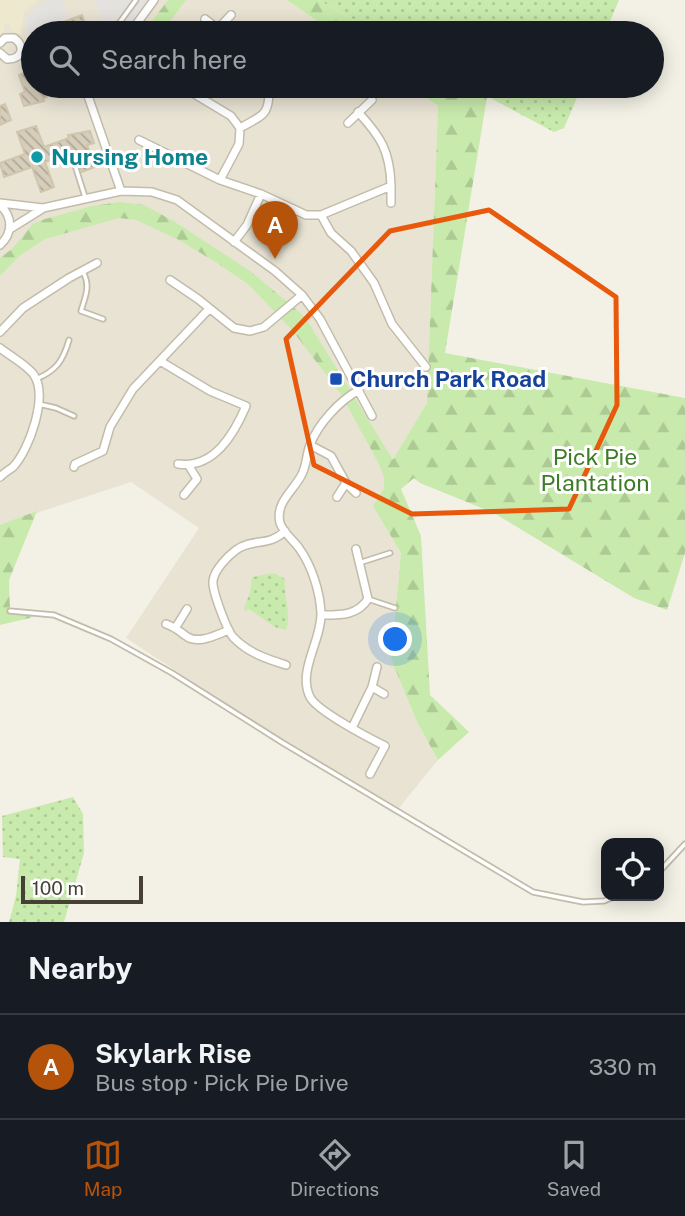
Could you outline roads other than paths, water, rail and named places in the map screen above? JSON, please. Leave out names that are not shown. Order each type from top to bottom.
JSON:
[{"type":"street","points":[[139,21],[154,0]]},
{"type":"street","points":[[225,21],[231,15]]},
{"type":"street","points":[[0,43],[5,38],[14,38],[21,46]]},
{"type":"street","points":[[0,53],[7,59],[14,59],[21,51]]},
{"type":"street","points":[[89,98],[121,191]]},
{"type":"street","points":[[200,98],[231,117],[240,128],[239,144],[220,180]]},
{"type":"street","points":[[240,128],[256,122],[266,110],[268,98]]},
{"type":"street","points":[[348,123],[372,100]]},
{"type":"street","points":[[358,112],[379,135],[387,152],[391,203]]},
{"type":"street","points":[[139,140],[220,180],[261,194],[306,215],[321,215],[391,186]]},
{"type":"street","points":[[0,204],[43,208],[121,191],[152,192],[177,200],[275,271],[302,295],[320,319],[372,416]]},
{"type":"street","points":[[234,242],[247,225],[261,194]]},
{"type":"street","points":[[0,204],[8,214],[10,229],[0,245]]},
{"type":"street","points":[[10,229],[43,208]]},
{"type":"street","points":[[321,215],[331,233],[351,251],[374,283],[392,324],[426,367]]},
{"type":"street","points":[[0,332],[23,308],[97,263]]},
{"type":"street","points":[[170,280],[234,328],[250,331],[264,327],[302,295]]},
{"type":"street","points":[[74,467],[75,464],[103,451],[110,427],[133,389],[209,309]]},
{"type":"street","points":[[0,348],[33,373],[40,388],[39,404],[26,444],[14,466],[0,477]]},
{"type":"street","points":[[160,361],[211,391],[246,406],[225,445],[211,456],[189,466],[178,464]]},
{"type":"street","points":[[359,390],[339,405],[321,426],[310,445],[301,477],[285,491],[279,510],[281,525],[305,557],[318,590],[321,615],[306,680],[308,693],[311,701],[352,729],[385,746],[370,774]]},
{"type":"street","points":[[310,445],[331,456],[346,483],[356,493]]},
{"type":"street","points":[[184,495],[197,479],[189,466]]},
{"type":"street","points":[[337,496],[346,483]]},
{"type":"street","points":[[285,531],[269,542],[243,545],[234,551],[218,569],[213,580],[216,597],[233,637],[259,656],[286,665]]},
{"type":"street","points":[[321,615],[345,615],[362,608],[368,598],[356,549]]},
{"type":"street","points":[[176,627],[187,609]]},
{"type":"street","points":[[166,624],[176,627],[188,638],[198,640],[229,630]]},
{"type":"street","points":[[352,729],[372,687],[377,667]]},
{"type":"street","points":[[372,687],[384,694]]},
{"type":"lane","points":[[121,21],[136,0]]},
{"type":"lane","points":[[73,159],[86,200]]},
{"type":"lane","points":[[83,271],[88,289],[81,311],[103,318]]},
{"type":"lane","points":[[36,379],[54,370],[62,362],[69,340]]},
{"type":"lane","points":[[39,404],[74,416]]},
{"type":"lane","points":[[359,563],[390,553]]},
{"type":"lane","points":[[368,598],[396,607]]},
{"type":"lane","points":[[10,611],[54,615],[111,639],[172,673],[283,743],[533,892],[583,901],[601,901]]},
{"type":"lane","points":[[664,867],[685,844]]},
{"type":"place","name":"Nursing Home","points":[[37,157]]},
{"type":"place","name":"Skylark Rise","points":[[275,259]]},
{"type":"place","name":"Church Park Road","points":[[336,379]]},
{"type":"park label","name":"Pick Pie Plantation","points":[[595,470]]}]
